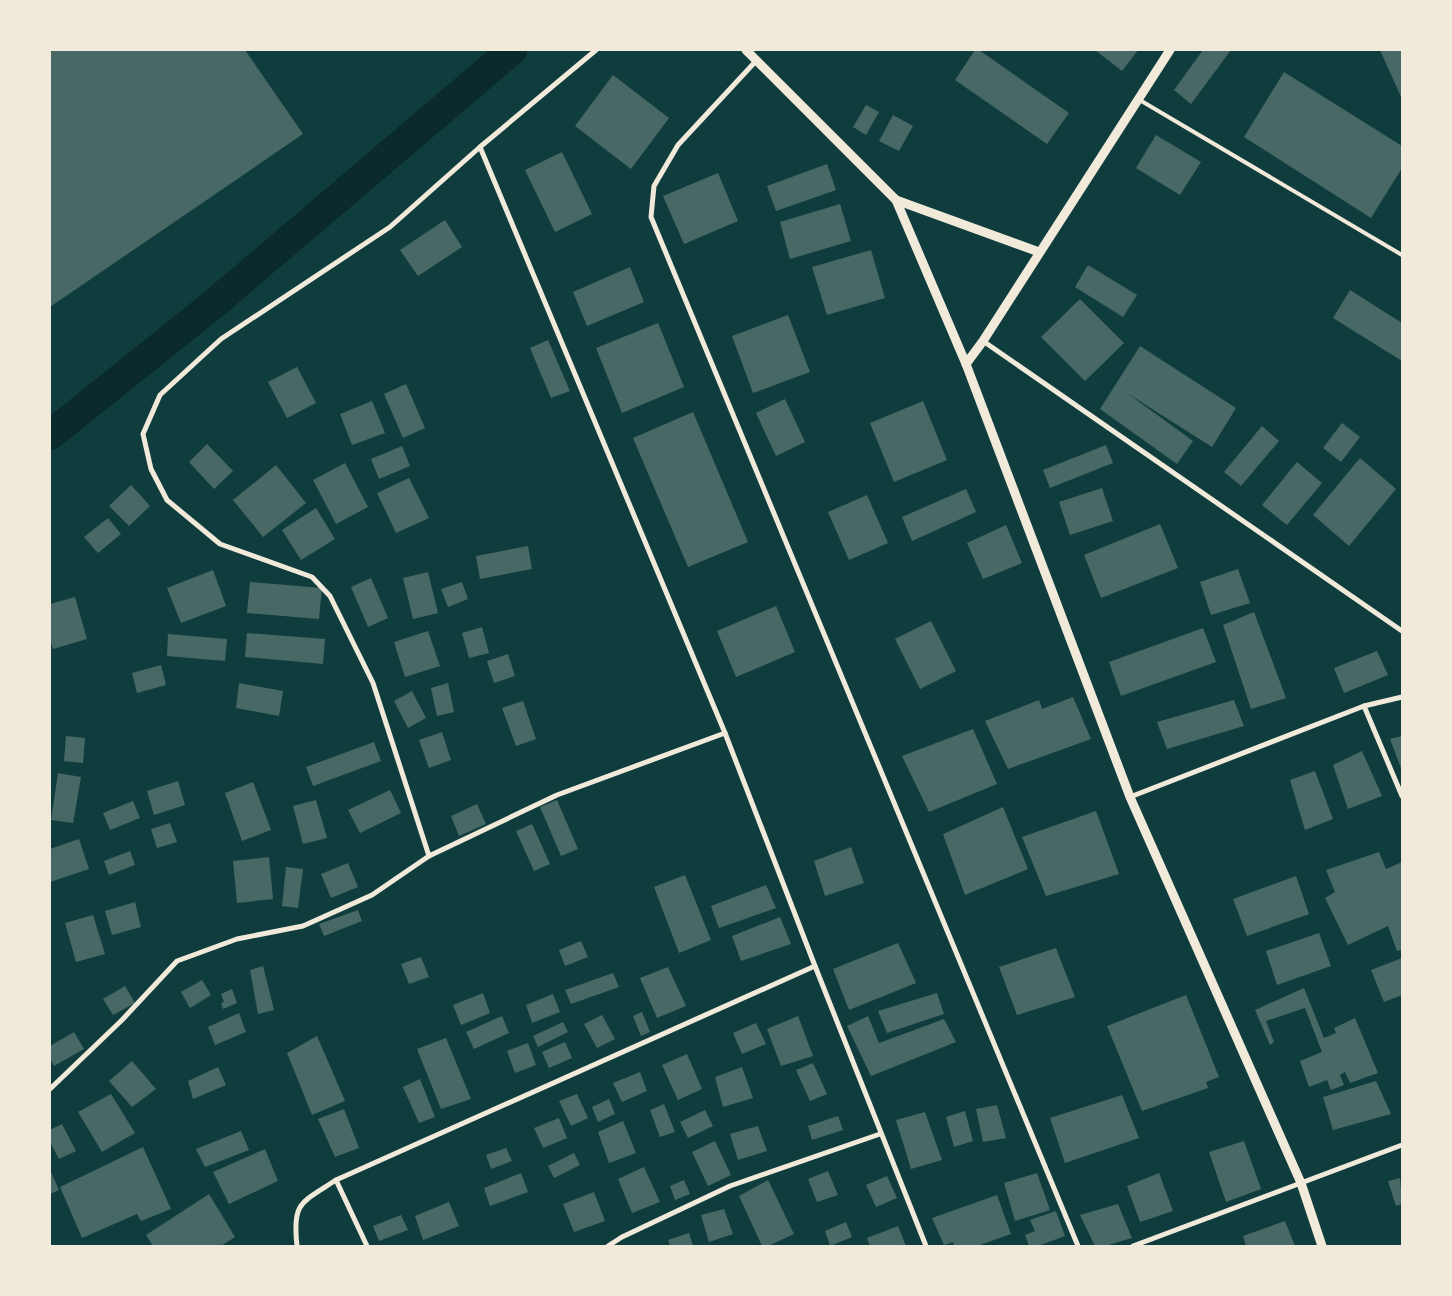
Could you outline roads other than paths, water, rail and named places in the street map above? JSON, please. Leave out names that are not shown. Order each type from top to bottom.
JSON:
[{"type":"street","points":[[429,856],[373,682],[330,596],[312,577],[220,544],[167,500],[151,469],[143,434],[160,395],[221,339],[390,227],[480,147],[596,50]]},
{"type":"street","points":[[746,50],[755,62],[896,200],[966,364],[1130,797],[1301,1183],[1322,1246]]},
{"type":"street","points":[[966,364],[983,341],[1170,50]]},
{"type":"street","points":[[755,62],[678,145],[654,186],[651,217],[1078,1246]]},
{"type":"street","points":[[480,147],[726,733],[814,966],[926,1246]]},
{"type":"street","points":[[896,200],[1039,252]]},
{"type":"street","points":[[983,341],[1402,631]]},
{"type":"street","points":[[1130,797],[1364,706],[1402,697]]},
{"type":"street","points":[[1364,706],[1402,796]]},
{"type":"street","points":[[50,1089],[122,1020],[177,961],[237,939],[303,926],[372,895],[429,856],[557,795],[726,733]]},
{"type":"street","points":[[297,1246],[295,1220],[301,1203],[336,1180],[814,966]]},
{"type":"street","points":[[608,1246],[622,1237],[730,1186],[880,1134]]},
{"type":"street","points":[[1133,1246],[1402,1145]]},
{"type":"street","points":[[336,1180],[367,1246]]},
{"type":"lane","points":[[1138,99],[1402,255]]},
{"type":"waterway","points":[[50,435],[216,302],[512,50]]}]
